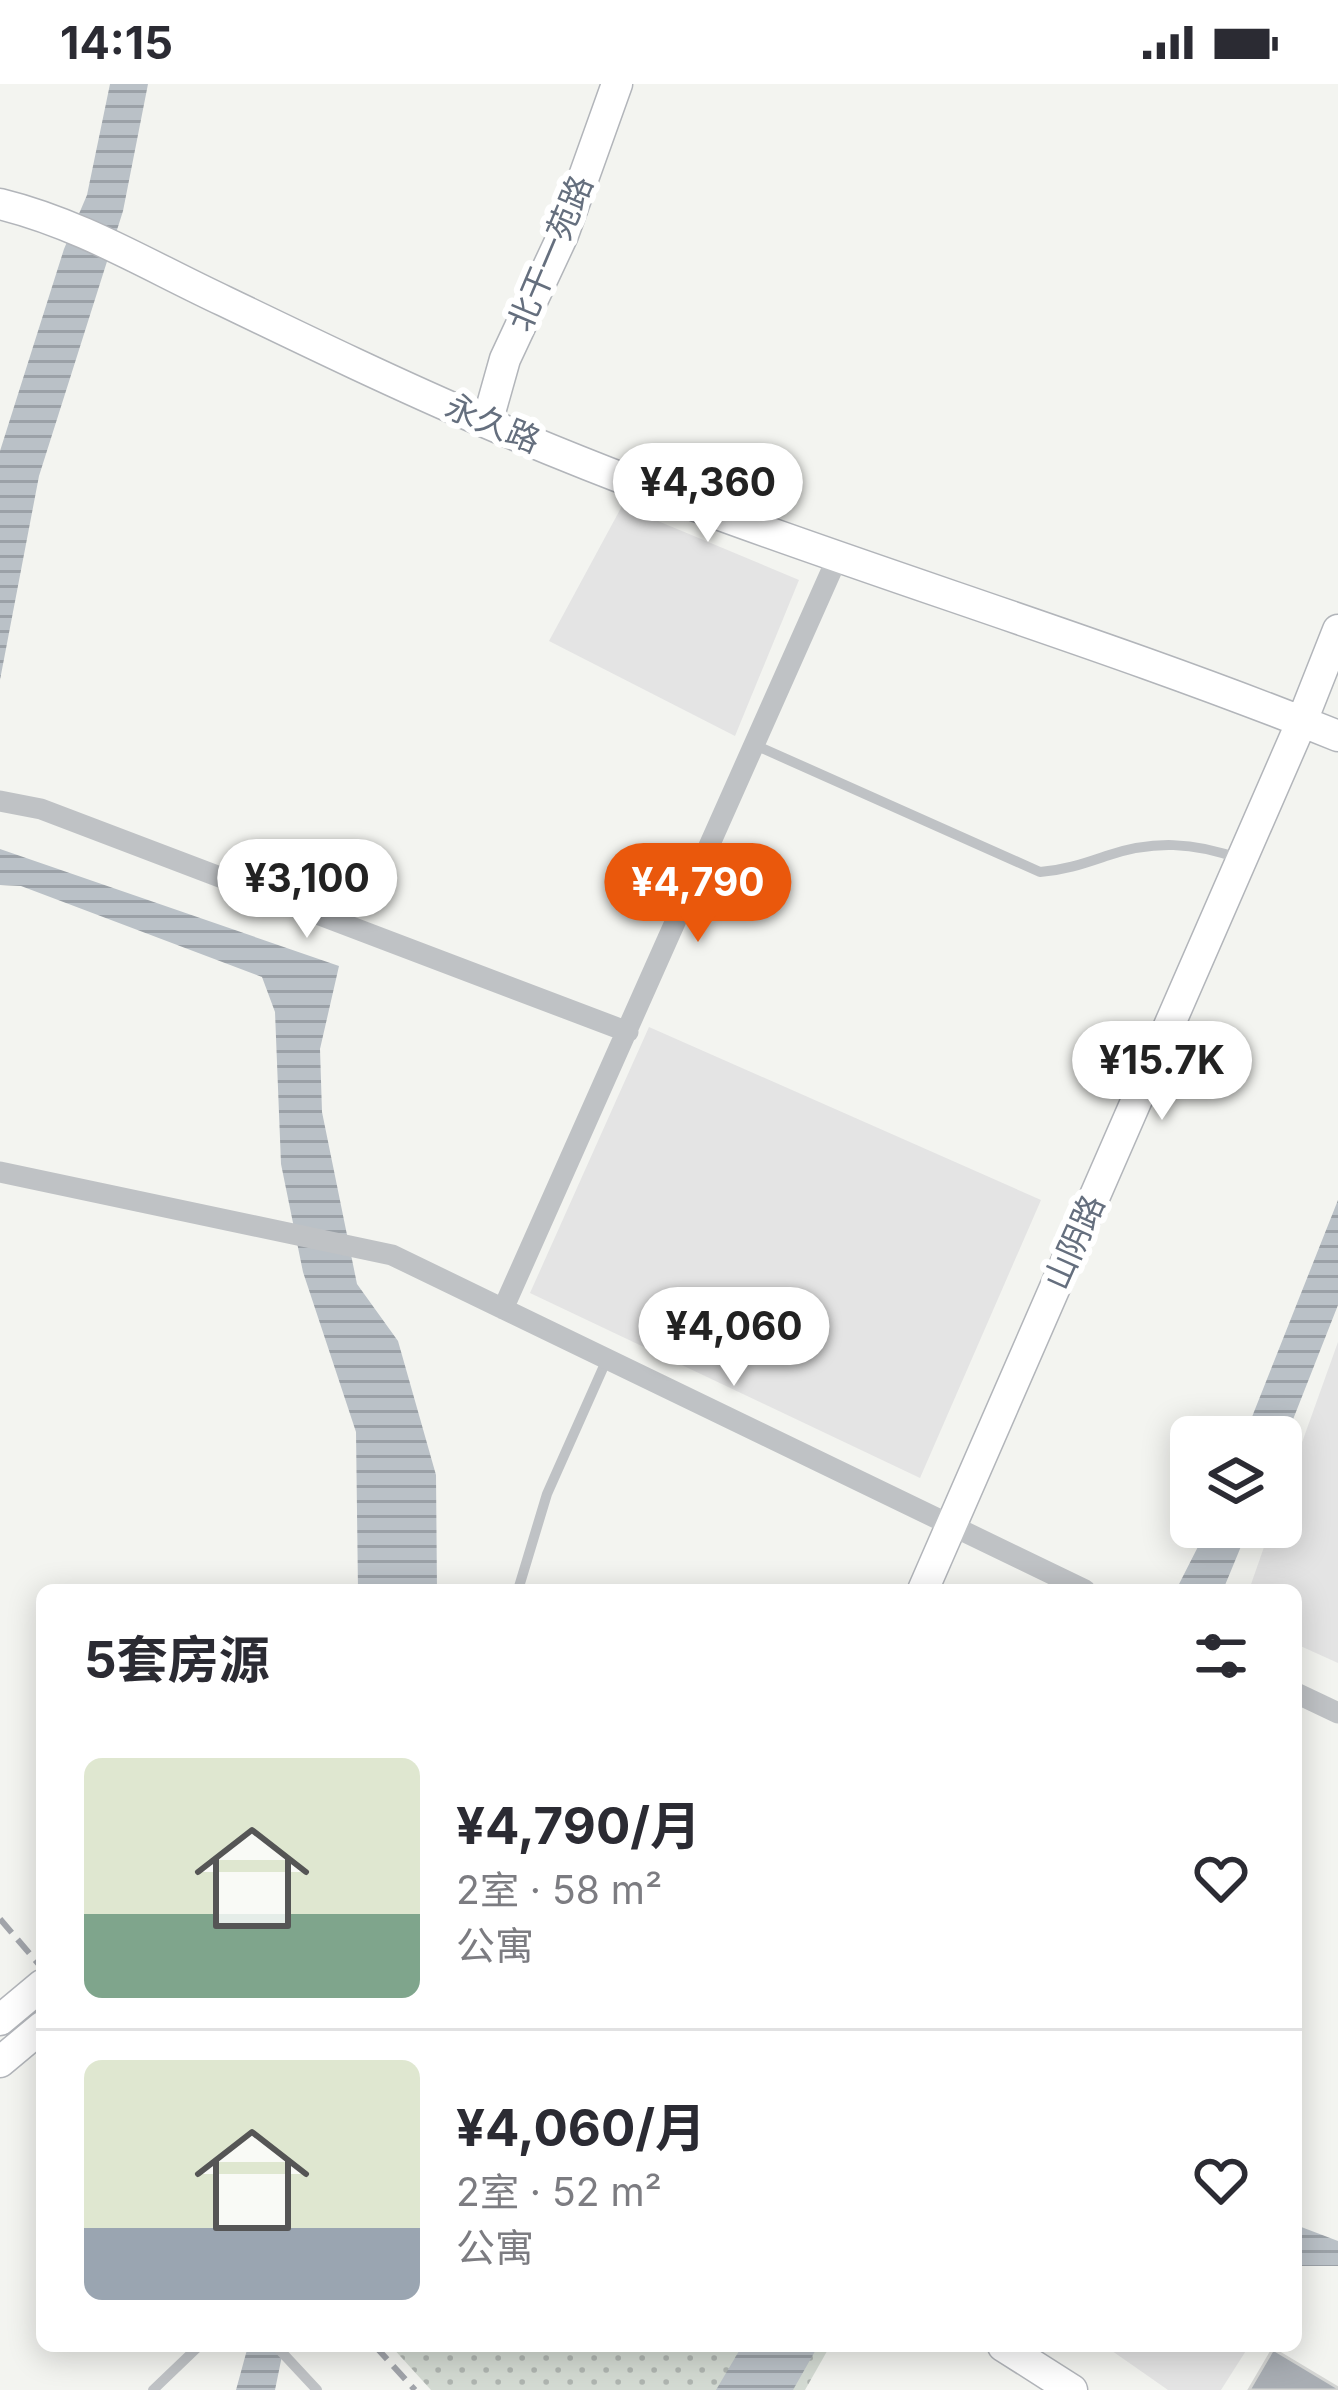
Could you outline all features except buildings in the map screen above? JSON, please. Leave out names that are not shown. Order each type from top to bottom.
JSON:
[{"type":"street","name":"北干一苑路","points":[[488,423],[505,359],[563,235],[617,84]]},
{"type":"street","name":"永久路","points":[[0,204],[36,212],[125,249],[220,299],[488,423],[838,556],[1338,736]]},
{"type":"street","points":[[503,1309],[838,556]]},
{"type":"street","name":"山阴路","points":[[926,1584],[1338,630]]},
{"type":"street","points":[[0,801],[41,809],[628,1032]]},
{"type":"street","points":[[0,1172],[392,1255],[1072,1584]]},
{"type":"street","points":[[1302,1696],[1338,1713]]},
{"type":"street","points":[[0,2020],[36,1990]]},
{"type":"street","points":[[0,2062],[36,2032]]},
{"type":"street","points":[[1012,2352],[1072,2390]]},
{"type":"lane","points":[[755,745],[1040,872],[1071,870],[1109,854],[1168,844],[1202,845],[1242,859]]},
{"type":"lane","points":[[520,1584],[547,1494],[607,1359]]},
{"type":"lane","points":[[153,2390],[193,2352]]},
{"type":"lane","points":[[282,2352],[315,2387]]},
{"type":"shaded area","points":[[110,84],[148,84],[123,211],[39,476],[0,680],[0,451],[64,249],[87,195]]},
{"type":"shaded area","points":[[622,506],[799,580],[735,736],[549,641]]},
{"type":"shaded area","points":[[0,849],[339,966],[320,1049],[322,1112],[357,1284],[398,1341],[436,1475],[437,1584],[358,1584],[356,1432],[303,1272],[281,1164],[275,1012],[262,977],[21,886],[0,885]]},
{"type":"shaded area","points":[[649,1027],[1041,1200],[920,1478],[530,1293]]},
{"type":"shaded area","points":[[1338,1200],[1338,1305],[1294,1416],[1252,1416]]},
{"type":"shaded area","points":[[1338,1342],[1338,1663],[1302,1647],[1302,1584],[1251,1584],[1264,1548],[1302,1548],[1302,1442]]},
{"type":"shaded area","points":[[1197,1548],[1240,1548],[1225,1584],[1179,1584]]},
{"type":"shaded area","points":[[1302,2227],[1338,2241],[1338,2266],[1302,2266]]},
{"type":"shaded area","points":[[246,2352],[283,2352],[275,2390],[236,2390]]},
{"type":"shaded area","points":[[396,2352],[827,2352],[805,2390],[431,2390]]},
{"type":"shaded area","points":[[738,2352],[815,2352],[793,2390],[716,2390]]},
{"type":"shaded area","points":[[1114,2352],[1245,2352],[1221,2390],[1168,2390]]},
{"type":"railway","points":[[0,1919],[36,1961]]},
{"type":"railway","points":[[380,2352],[415,2390]]}]
